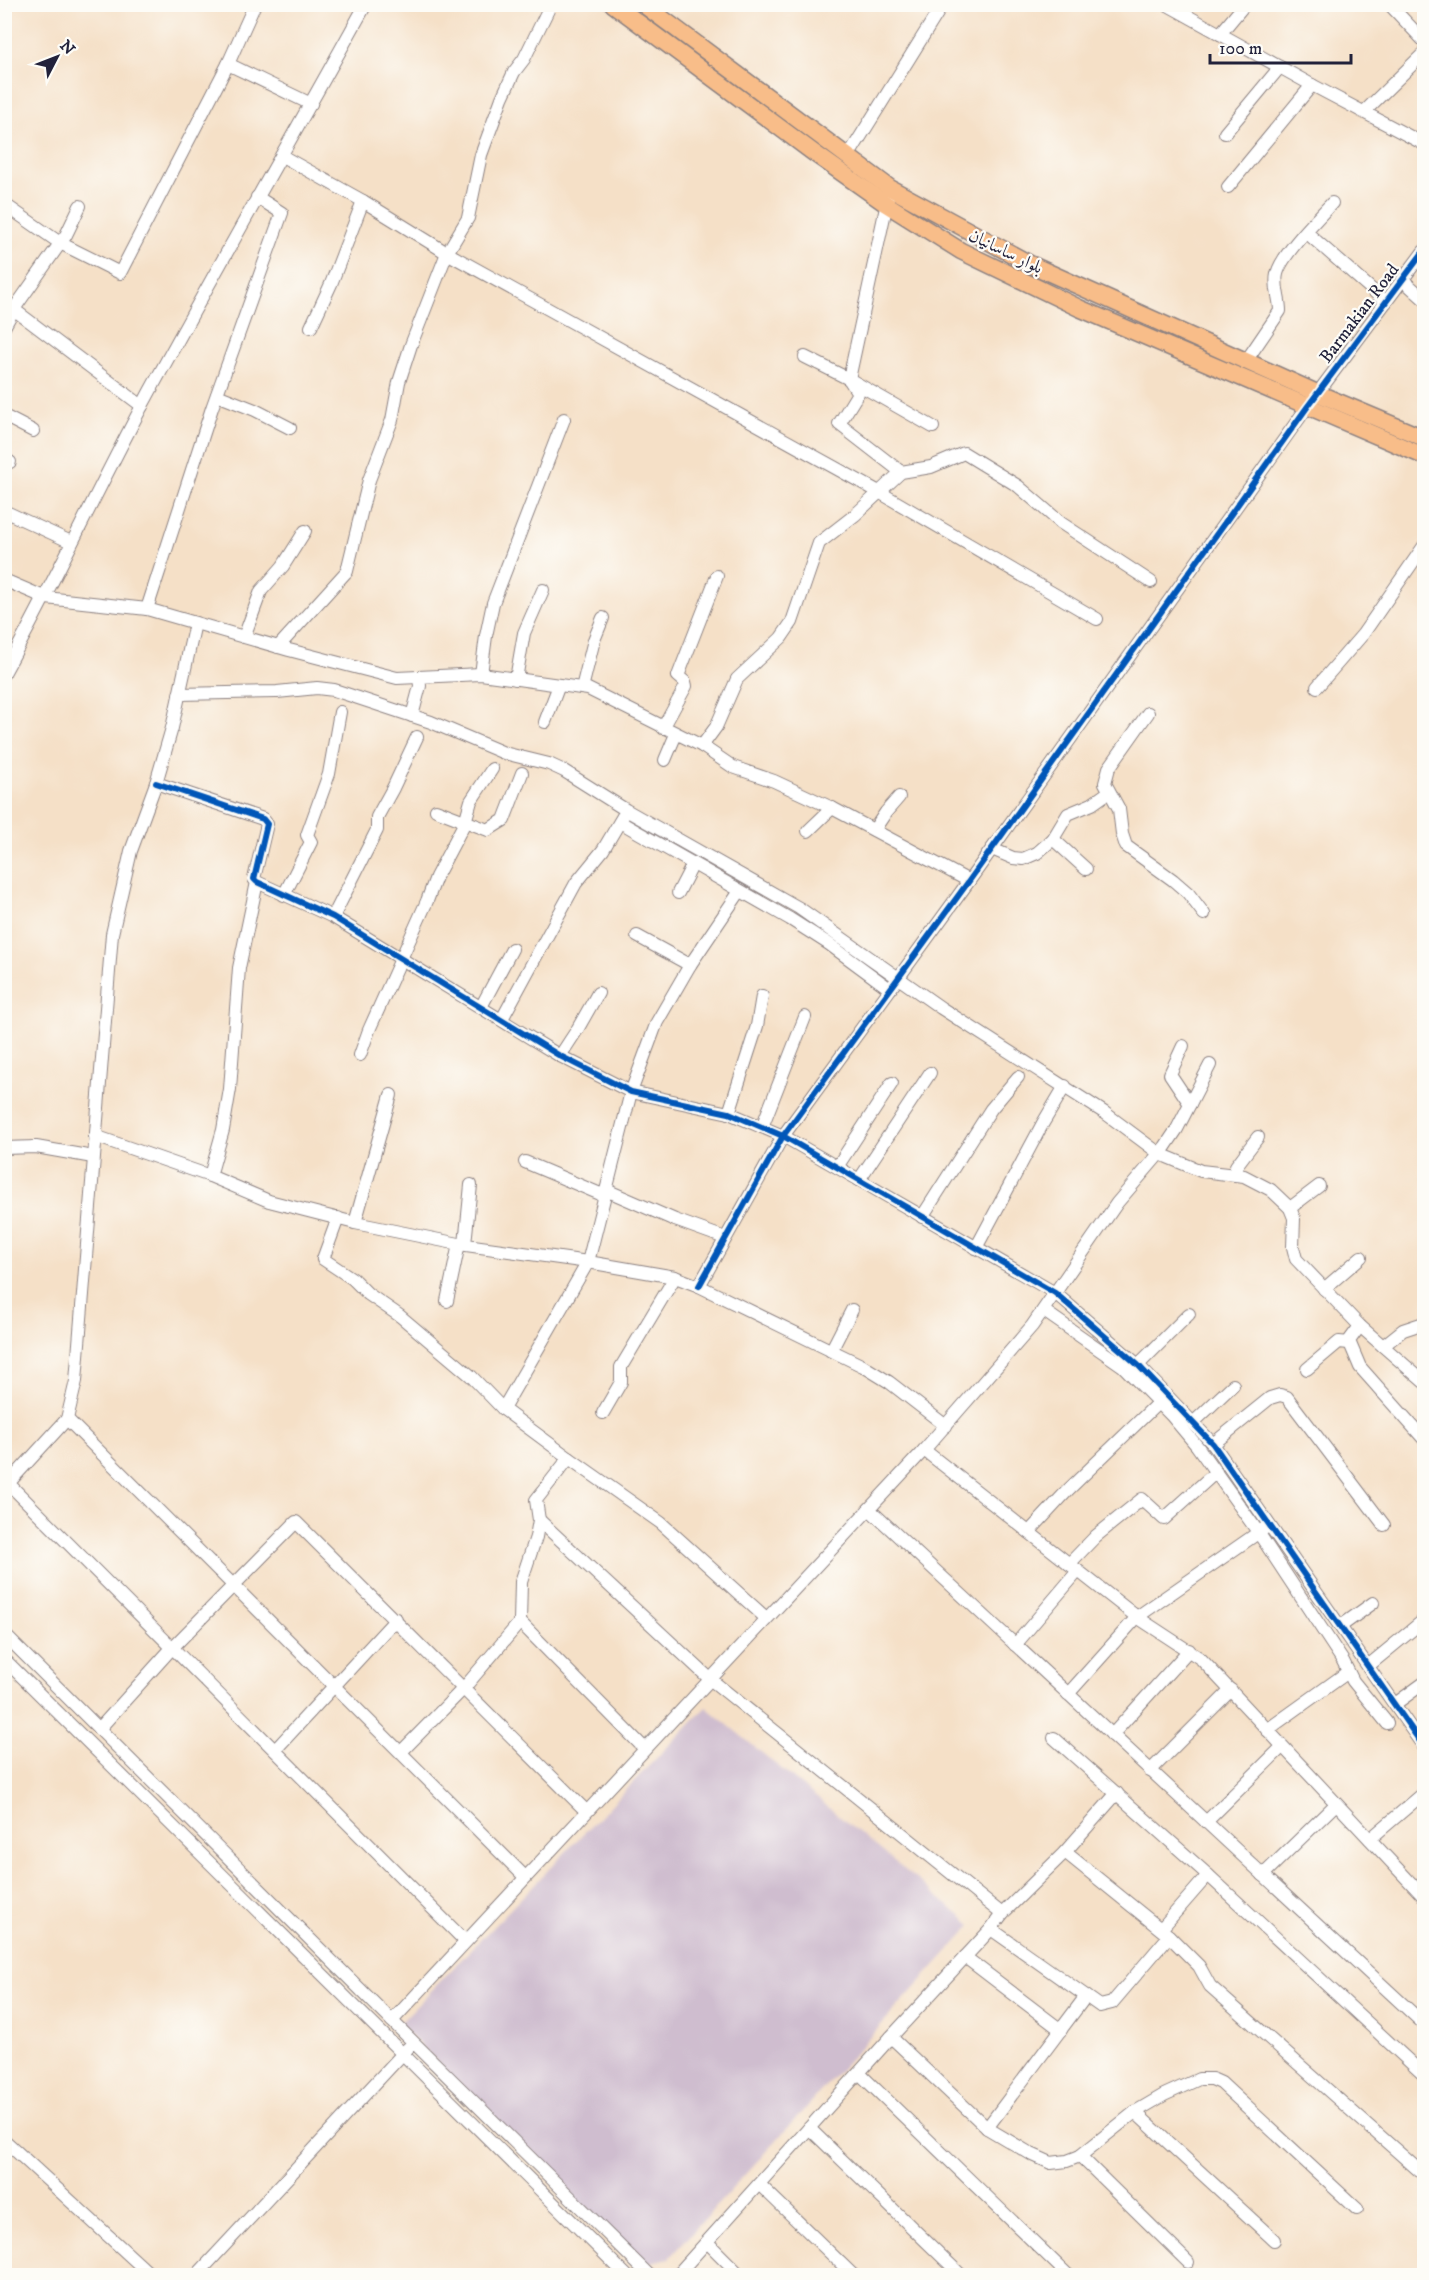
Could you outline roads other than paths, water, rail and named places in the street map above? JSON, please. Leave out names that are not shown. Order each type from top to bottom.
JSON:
[{"type":"highway","name":"بلوار ساسانیان","points":[[613,4],[888,196],[961,251],[1079,308],[1313,400],[1425,438]]},
{"type":"highway","name":"بلوار ساسانیان","points":[[643,4],[849,155],[888,196],[1032,265],[1246,362],[1313,400],[1425,456]]},
{"type":"street","points":[[4,204],[60,243],[120,273],[228,64],[255,4]]},
{"type":"street","points":[[4,673],[46,598],[142,406],[366,4]]},
{"type":"street","points":[[849,155],[943,4]]},
{"type":"street","points":[[1166,4],[1312,85],[1425,144]]},
{"type":"street","points":[[1220,34],[1245,4]]},
{"type":"street","points":[[1389,4],[1425,41]]},
{"type":"street","points":[[278,647],[347,571],[369,480],[392,420],[399,382],[411,345],[447,253],[468,218],[481,155],[502,98],[548,10]]},
{"type":"street","points":[[1365,111],[1425,53]]},
{"type":"street","points":[[228,64],[311,104]]},
{"type":"street","points":[[1225,133],[1280,67]]},
{"type":"street","points":[[1228,187],[1312,85]]},
{"type":"street","points":[[282,156],[363,201],[447,253],[879,492],[1097,619]]},
{"type":"street","points":[[888,196],[849,379],[858,393],[839,424],[901,472]]},
{"type":"street","points":[[147,609],[168,539],[217,395],[282,213],[257,197]]},
{"type":"street","points":[[311,327],[331,284],[363,201]]},
{"type":"street","points":[[1246,362],[1280,310],[1276,287],[1277,271],[1306,232],[1332,203]]},
{"type":"street","points":[[4,327],[9,306],[60,243],[80,206]]},
{"type":"street","points":[[1306,232],[1386,302]]},
{"type":"street","name":"Barmakian Road","points":[[699,1286],[783,1136],[969,881],[1313,400],[1425,252]]},
{"type":"street","points":[[1403,280],[1425,299]]},
{"type":"street","points":[[9,306],[142,406]]},
{"type":"street","points":[[805,357],[849,379],[933,427]]},
{"type":"street","points":[[217,395],[255,410],[290,428]]},
{"type":"street","points":[[4,416],[33,431]]},
{"type":"street","points":[[482,674],[486,636],[493,603],[564,419]]},
{"type":"street","points":[[702,746],[716,727],[737,679],[781,638],[792,621],[819,543],[855,515],[901,472],[931,467],[964,453],[1018,486],[1061,523],[1151,582]]},
{"type":"street","points":[[4,511],[72,542]]},
{"type":"street","points":[[244,637],[261,591],[283,566],[304,531]]},
{"type":"street","points":[[1317,687],[1364,634],[1425,546]]},
{"type":"street","points":[[663,728],[686,685],[678,676],[717,576]]},
{"type":"street","points":[[4,580],[46,598],[147,609],[278,647],[398,678],[482,674],[582,688],[702,746],[733,767],[774,781],[832,807],[969,881]]},
{"type":"street","points":[[516,679],[524,633],[543,590]]},
{"type":"street","points":[[582,688],[594,640],[603,618]]},
{"type":"street","points":[[195,623],[172,728],[156,783],[131,851],[112,934],[76,1381],[67,1419],[6,1483],[465,1941]]},
{"type":"street","points":[[412,716],[420,686],[419,677]]},
{"type":"street","points":[[545,722],[559,685]]},
{"type":"street","points":[[178,694],[277,692],[317,688],[334,690],[412,716],[504,753],[549,764],[564,771],[626,810],[799,908],[941,1008],[1065,1086],[1160,1154],[1201,1170],[1244,1176],[1271,1190],[1290,1208],[1294,1218],[1293,1247],[1296,1259],[1360,1326],[1425,1382]]},
{"type":"street","points":[[284,895],[311,842],[307,835],[329,774],[340,712]]},
{"type":"street","points":[[1148,713],[1109,768],[1105,783],[1119,809],[1126,846],[1173,880],[1204,914]]},
{"type":"street","points":[[665,760],[676,734]]},
{"type":"street","points":[[333,916],[377,830],[377,817],[417,737]]},
{"type":"street","points":[[360,1055],[399,959],[436,877],[465,822],[471,801],[492,769]]},
{"type":"street","points":[[436,810],[488,830],[504,820],[522,773]]},
{"type":"street","points":[[156,783],[266,821],[254,879],[333,916],[399,959],[560,1056],[631,1092],[729,1113],[783,1136],[1055,1293],[1138,1365],[1211,1441],[1425,1747]]},
{"type":"street","points":[[992,849],[1013,858],[1023,859],[1037,853],[1053,839],[1068,814],[1092,804],[1109,792]]},
{"type":"street","points":[[874,830],[899,797]]},
{"type":"street","points":[[808,831],[832,807]]},
{"type":"street","points":[[502,1019],[576,883],[603,850],[626,810]]},
{"type":"street","points":[[621,822],[790,919],[829,944],[890,989]]},
{"type":"street","points":[[1053,839],[1086,869]]},
{"type":"street","points":[[678,893],[693,864]]},
{"type":"street","points":[[210,1176],[223,1130],[230,1089],[239,968],[258,882]]},
{"type":"street","points":[[503,1409],[588,1262],[631,1092],[657,1022],[690,965],[741,891]]},
{"type":"street","points":[[637,936],[690,965]]},
{"type":"street","points":[[481,1007],[512,949]]},
{"type":"street","points":[[560,1056],[598,993]]},
{"type":"street","points":[[729,1113],[757,1026],[762,996]]},
{"type":"street","points":[[762,1127],[805,1017]]},
{"type":"street","points":[[1183,1046],[1170,1074],[1190,1104]]},
{"type":"street","points":[[392,2021],[946,1426],[1044,1311],[1117,1203],[1160,1154],[1177,1129],[1210,1065]]},
{"type":"street","points":[[859,1180],[930,1073]]},
{"type":"street","points":[[922,1216],[991,1109],[1018,1077]]},
{"type":"street","points":[[837,1167],[892,1083]]},
{"type":"street","points":[[976,1248],[1065,1086]]},
{"type":"street","points":[[355,1223],[392,1095]]},
{"type":"street","points":[[94,1136],[210,1176],[269,1201],[355,1223],[462,1244],[675,1277],[699,1286],[863,1366],[890,1382],[946,1426]]},
{"type":"street","points":[[1236,1175],[1236,1166],[1258,1137]]},
{"type":"street","points":[[4,1148],[36,1147],[93,1157]]},
{"type":"street","points":[[525,1162],[725,1238]]},
{"type":"street","points":[[447,1300],[462,1244],[471,1185]]},
{"type":"street","points":[[1290,1208],[1319,1186]]},
{"type":"street","points":[[338,1218],[323,1259],[400,1316],[471,1376],[503,1409],[661,1523],[766,1618]]},
{"type":"street","points":[[1324,1289],[1361,1257]]},
{"type":"street","points":[[603,1413],[621,1382],[621,1367],[675,1277]]},
{"type":"street","points":[[831,1351],[852,1310]]},
{"type":"street","points":[[1044,1311],[1123,1366],[1159,1402],[1197,1446],[1258,1532],[1348,1672],[1387,1723]]},
{"type":"street","points":[[1138,1365],[1189,1314]]},
{"type":"street","points":[[1383,1346],[1403,1330],[1425,1323]]},
{"type":"street","points":[[1349,1343],[1360,1326]]},
{"type":"street","points":[[1307,1369],[1340,1342],[1349,1343]]},
{"type":"street","points":[[1349,1343],[1360,1367],[1425,1439]]},
{"type":"street","points":[[1194,1422],[1233,1385]]},
{"type":"street","points":[[1197,1446],[1211,1441],[1270,1398],[1280,1395],[1287,1397],[1384,1525]]},
{"type":"street","points":[[1029,1532],[1068,1490],[1159,1402]]},
{"type":"street","points":[[67,1419],[525,1876]]},
{"type":"street","points":[[924,1450],[1137,1617],[1189,1650],[1208,1666],[1425,1897]]},
{"type":"street","points":[[401,1752],[464,1688],[520,1622],[521,1582],[539,1521],[536,1500],[569,1458]]},
{"type":"street","points":[[1015,1645],[1096,1536],[1142,1499],[1164,1519],[1216,1472]]},
{"type":"street","points":[[869,1509],[1425,2024]]},
{"type":"street","points":[[539,1521],[710,1678],[1002,1914]]},
{"type":"street","points":[[99,1729],[172,1648],[296,1522],[396,1619],[586,1811]]},
{"type":"street","points":[[1068,1694],[1137,1617],[1270,1525]]},
{"type":"street","points":[[1341,1626],[1373,1603]]},
{"type":"street","points":[[275,1750],[396,1619]]},
{"type":"street","points":[[1368,1666],[1425,1620]]},
{"type":"street","points":[[520,1622],[644,1748]]},
{"type":"street","points":[[4,1634],[650,2276]]},
{"type":"street","points":[[1112,1735],[1189,1650]]},
{"type":"street","points":[[4,1659],[627,2276]]},
{"type":"street","points":[[1268,1730],[1348,1672]]},
{"type":"street","points":[[1395,1704],[1425,1683]]},
{"type":"street","points":[[1150,1771],[1231,1690]]},
{"type":"street","points":[[1054,1738],[1117,1792],[1425,2074]]},
{"type":"street","points":[[1206,1822],[1282,1747]]},
{"type":"street","points":[[676,2276],[991,1929],[1002,1914],[1065,1852],[1117,1792]]},
{"type":"street","points":[[1370,1839],[1425,1793]]},
{"type":"street","points":[[1263,1875],[1336,1804]]},
{"type":"street","points":[[1065,1852],[1165,1932],[1199,1966],[1210,1986],[1423,2174]]},
{"type":"street","points":[[991,1929],[1100,2006],[1112,2003],[1208,1875]]},
{"type":"street","points":[[965,1957],[1060,2030]]},
{"type":"street","points":[[987,2128],[1086,1996]]},
{"type":"street","points":[[891,2037],[987,2128],[1051,2163],[1080,2156],[1135,2112],[1164,2095],[1199,2079],[1212,2079],[1221,2083],[1357,2209]]},
{"type":"street","points":[[196,2276],[414,2043]]},
{"type":"street","points":[[859,2073],[1069,2276]]},
{"type":"street","points":[[1135,2112],[1274,2240]]},
{"type":"street","points":[[809,2128],[963,2276]]},
{"type":"street","points":[[4,2140],[152,2276]]},
{"type":"street","points":[[1080,2156],[1188,2262]]},
{"type":"street","points":[[759,2184],[854,2276]]},
{"type":"street","points":[[706,2242],[741,2276]]}]
